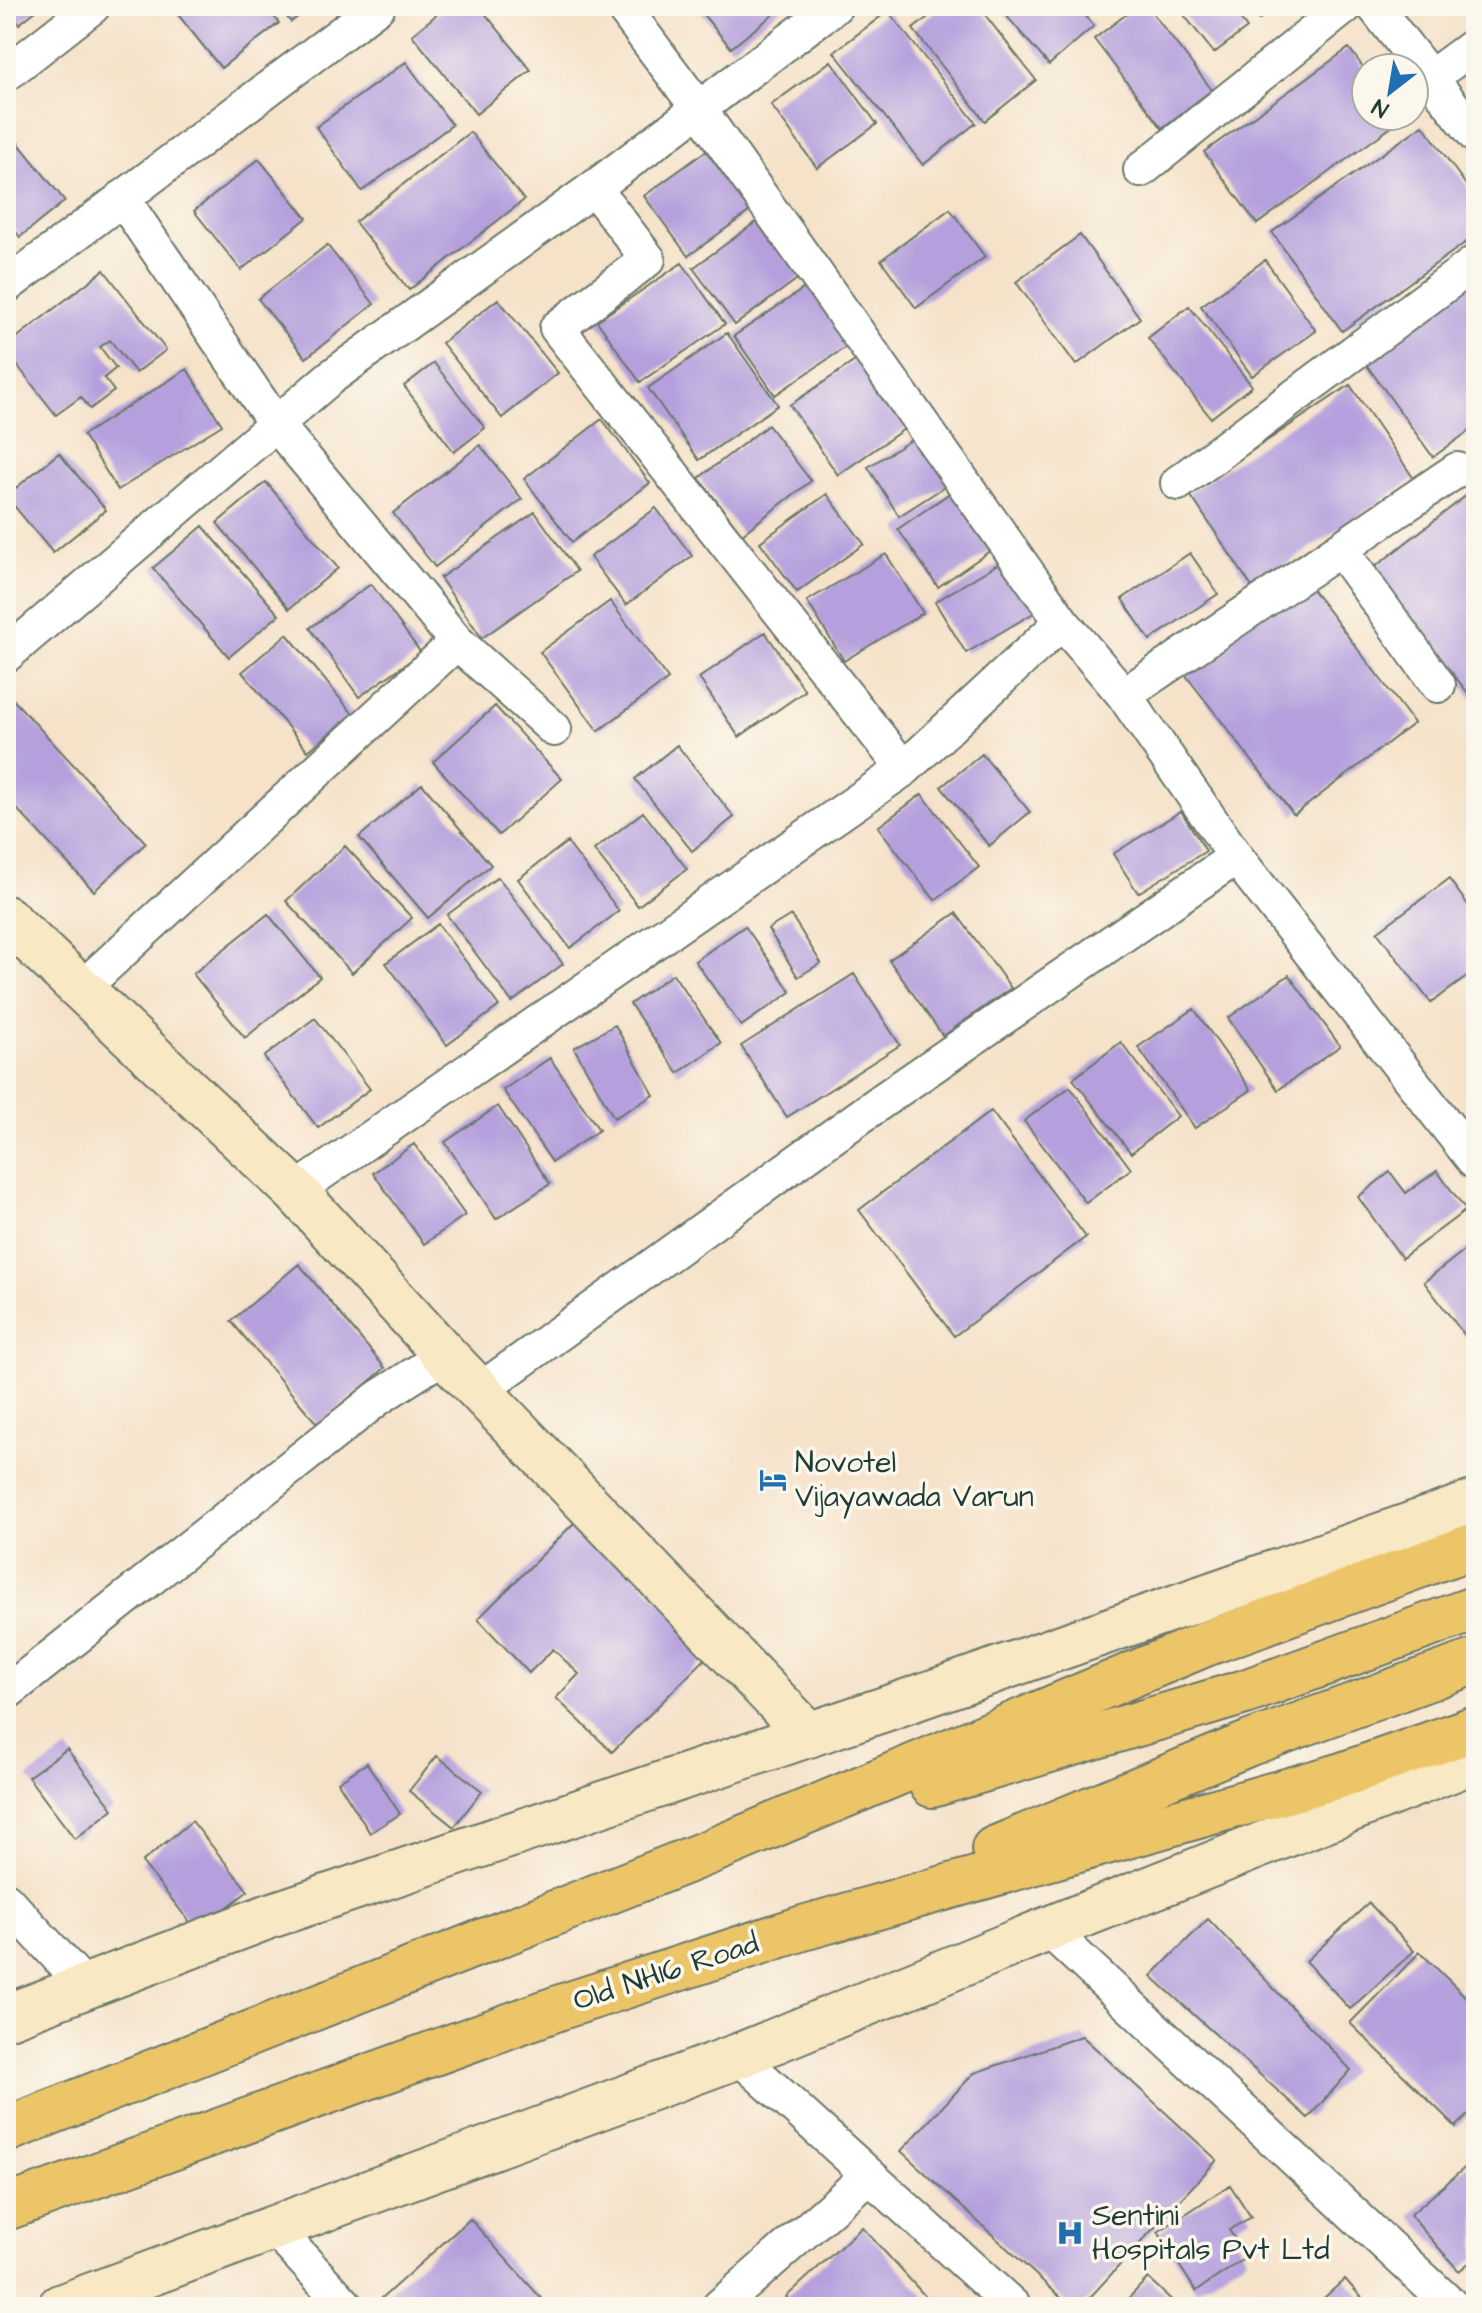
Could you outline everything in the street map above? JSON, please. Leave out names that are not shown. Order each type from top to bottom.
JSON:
[{"type":"main road","points":[[6,2130],[719,1848],[1205,1644],[1476,1545]]},
{"type":"main road","points":[[719,1848],[1245,1692],[1476,1608]]},
{"type":"main road","points":[[803,1928],[1250,1743],[1476,1661]]},
{"type":"main road","name":"Old NH16 Road","points":[[6,2208],[561,2007],[803,1928],[1339,1776],[1476,1728]]},
{"type":"street","points":[[6,74],[93,6]]},
{"type":"street","points":[[6,286],[378,6]]},
{"type":"street","points":[[622,6],[699,109],[1062,622],[1124,695],[1236,857],[1476,1163]]},
{"type":"street","points":[[6,655],[331,377],[594,188],[835,6]]},
{"type":"street","points":[[1141,170],[1346,6]]},
{"type":"street","points":[[1374,6],[1410,52]]},
{"type":"street","points":[[1476,44],[1430,78],[1476,136]]},
{"type":"street","points":[[594,188],[648,259],[557,328],[904,769]]},
{"type":"street","points":[[122,198],[275,423],[457,642],[554,729]]},
{"type":"street","points":[[1178,483],[1476,262]]},
{"type":"street","points":[[1124,695],[1457,470]]},
{"type":"street","points":[[1340,549],[1438,685]]},
{"type":"street","points":[[295,1191],[904,769],[1062,622]]},
{"type":"street","points":[[81,989],[457,642]]},
{"type":"street","points":[[479,1391],[886,1098],[1236,857]]},
{"type":"street","points":[[6,918],[295,1191],[479,1391],[809,1735]]},
{"type":"street","points":[[6,1693],[378,1398],[445,1355]]},
{"type":"street","points":[[6,2017],[267,1917],[809,1735],[1476,1502]]},
{"type":"street","points":[[60,2307],[738,2056],[1048,1929],[1476,1760]]},
{"type":"street","points":[[6,1900],[85,1986]]},
{"type":"street","points":[[1048,1929],[1453,2307]]},
{"type":"street","points":[[738,2056],[1014,2307]]},
{"type":"street","points":[[719,2307],[869,2175]]},
{"type":"street","points":[[274,2228],[347,2307]]},
{"type":"building","points":[[6,6],[42,6],[19,24]]},
{"type":"building","points":[[171,6],[266,6],[279,23],[221,68]]},
{"type":"building","points":[[278,6],[311,6],[291,22]]},
{"type":"building","points":[[447,6],[479,6],[531,70],[476,114],[412,35]]},
{"type":"building","points":[[696,6],[784,6],[731,48]]},
{"type":"building","points":[[942,6],[978,6],[1036,80],[985,121],[913,29]]},
{"type":"building","points":[[998,6],[1076,6],[1094,26],[1049,65]]},
{"type":"building","points":[[1137,6],[1147,6],[1212,90],[1162,128],[1094,39]]},
{"type":"building","points":[[1177,6],[1230,6],[1247,28],[1214,53]]},
{"type":"building","points":[[1247,6],[1275,6],[1259,20]]},
{"type":"building","points":[[888,11],[976,123],[923,165],[834,52]]},
{"type":"building","points":[[1349,48],[1352,52],[1350,132],[1384,132],[1257,224],[1204,152]]},
{"type":"building","points":[[831,61],[877,124],[817,168],[771,105]]},
{"type":"building","points":[[406,62],[452,125],[362,191],[316,127]]},
{"type":"building","points":[[470,132],[524,200],[409,290],[355,222]]},
{"type":"building","points":[[1413,132],[1428,132],[1476,199],[1476,235],[1342,331],[1272,232]]},
{"type":"building","points":[[11,134],[65,201],[20,237],[6,219],[6,138]]},
{"type":"building","points":[[706,151],[750,211],[688,256],[644,196]]},
{"type":"building","points":[[259,159],[307,218],[241,270],[194,211]]},
{"type":"building","points":[[950,209],[985,257],[916,308],[881,260]]},
{"type":"building","points":[[767,214],[808,271],[735,325],[693,268]]},
{"type":"building","points":[[1080,235],[1140,318],[1076,365],[1016,282]]},
{"type":"building","points":[[327,245],[374,304],[306,358],[258,299]]},
{"type":"building","points":[[1265,260],[1316,331],[1252,376],[1201,306]]},
{"type":"building","points":[[682,263],[725,324],[640,382],[597,321]]},
{"type":"building","points":[[104,270],[166,350],[136,373],[110,340],[100,347],[116,368],[104,378],[114,391],[90,409],[81,397],[56,415],[6,351],[6,346]]},
{"type":"building","points":[[1476,278],[1476,426],[1433,457],[1363,360]]},
{"type":"building","points":[[812,283],[853,342],[775,395],[734,336]]},
{"type":"building","points":[[498,299],[558,373],[502,418],[442,343]]},
{"type":"building","points":[[1189,306],[1252,386],[1211,418],[1148,338]]},
{"type":"building","points":[[727,333],[778,405],[699,460],[648,388]]},
{"type":"building","points":[[867,353],[914,422],[838,475],[790,405]]},
{"type":"building","points":[[434,363],[485,428],[454,452],[404,386]]},
{"type":"building","points":[[187,369],[222,425],[118,490],[83,435]]},
{"type":"building","points":[[1350,385],[1414,479],[1252,587],[1189,493]]},
{"type":"building","points":[[602,419],[650,483],[572,542],[524,479]]},
{"type":"building","points":[[768,425],[811,481],[742,534],[699,478]]},
{"type":"building","points":[[921,434],[952,482],[899,516],[868,467]]},
{"type":"building","points":[[480,445],[522,499],[435,567],[393,513]]},
{"type":"building","points":[[59,453],[106,510],[53,553],[6,496]]},
{"type":"building","points":[[266,482],[338,568],[289,609],[217,523]]},
{"type":"building","points":[[960,486],[1000,544],[938,587],[898,529]]},
{"type":"building","points":[[1472,491],[1476,496],[1476,703],[1371,570]]},
{"type":"building","points":[[827,494],[864,544],[797,592],[760,542]]},
{"type":"building","points":[[656,508],[692,556],[626,605],[590,557]]},
{"type":"building","points":[[535,512],[577,571],[482,638],[440,578]]},
{"type":"building","points":[[203,526],[279,615],[229,657],[153,568]]},
{"type":"building","points":[[1190,553],[1218,594],[1150,640],[1122,599]]},
{"type":"building","points":[[886,554],[923,613],[844,661],[807,601]]},
{"type":"building","points":[[1006,559],[1037,611],[966,653],[935,602]]},
{"type":"building","points":[[1305,580],[1414,723],[1294,815],[1184,673]]},
{"type":"building","points":[[371,584],[421,653],[359,697],[310,628]]},
{"type":"building","points":[[610,601],[668,679],[598,731],[540,652]]},
{"type":"building","points":[[765,632],[805,691],[739,737],[699,678]]},
{"type":"building","points":[[287,634],[353,714],[308,751],[242,672]]},
{"type":"building","points":[[6,692],[146,843],[94,891],[17,809],[6,819]]},
{"type":"building","points":[[495,706],[562,779],[499,835],[433,762]]},
{"type":"building","points":[[677,745],[734,817],[692,851],[635,779]]},
{"type":"building","points":[[982,754],[1030,812],[989,846],[941,787]]},
{"type":"building","points":[[422,784],[491,865],[428,918],[359,837]]},
{"type":"building","points":[[922,794],[979,867],[935,900],[878,827]]},
{"type":"building","points":[[1181,811],[1206,851],[1138,893],[1113,854]]},
{"type":"building","points":[[643,812],[687,869],[638,906],[594,850]]},
{"type":"building","points":[[567,842],[619,911],[570,948],[518,879]]},
{"type":"building","points":[[345,846],[412,918],[352,973],[286,901]]},
{"type":"building","points":[[498,877],[563,964],[512,1002],[447,915]]},
{"type":"building","points":[[1449,879],[1476,916],[1476,970],[1431,1003],[1377,932]]},
{"type":"building","points":[[956,913],[1011,988],[943,1036],[889,960]]},
{"type":"building","points":[[268,914],[320,977],[245,1038],[193,974]]},
{"type":"building","points":[[791,915],[821,963],[798,977],[768,929]]},
{"type":"building","points":[[438,924],[499,1006],[447,1045],[386,963]]},
{"type":"building","points":[[745,926],[791,992],[741,1026],[695,961]]},
{"type":"building","points":[[673,974],[721,1043],[678,1073],[630,1004]]},
{"type":"building","points":[[854,974],[900,1045],[787,1117],[741,1046]]},
{"type":"building","points":[[1289,975],[1340,1046],[1278,1090],[1228,1018]]},
{"type":"building","points":[[1194,1009],[1251,1090],[1195,1128],[1138,1047]]},
{"type":"building","points":[[315,1018],[370,1089],[318,1128],[264,1057]]},
{"type":"building","points":[[615,1025],[654,1095],[614,1118],[574,1048]]},
{"type":"building","points":[[1121,1042],[1178,1116],[1131,1153],[1073,1079]]},
{"type":"building","points":[[550,1058],[599,1130],[552,1162],[503,1090]]},
{"type":"building","points":[[1070,1087],[1131,1169],[1086,1203],[1024,1121]]},
{"type":"building","points":[[498,1106],[550,1184],[496,1219],[445,1142]]},
{"type":"building","points":[[991,1111],[1086,1237],[954,1336],[859,1210]]},
{"type":"building","points":[[414,1144],[465,1215],[424,1244],[373,1173]]},
{"type":"building","points":[[1437,1171],[1466,1210],[1402,1258],[1358,1197],[1390,1172],[1406,1193]]},
{"type":"building","points":[[1476,1241],[1476,1350],[1424,1282]]},
{"type":"building","points":[[299,1264],[385,1368],[318,1425],[231,1321]]},
{"type":"building","points":[[578,1519],[712,1652],[612,1752],[556,1698],[579,1674],[553,1649],[529,1673],[478,1619]]},
{"type":"building","points":[[67,1749],[113,1809],[75,1839],[28,1777]]},
{"type":"building","points":[[437,1756],[482,1791],[454,1827],[409,1791]]},
{"type":"building","points":[[367,1763],[400,1814],[370,1833],[338,1782]]},
{"type":"building","points":[[192,1821],[248,1891],[197,1931],[142,1862]]},
{"type":"building","points":[[1369,1903],[1414,1951],[1350,2009],[1306,1961]]},
{"type":"building","points":[[1208,1919],[1351,2070],[1308,2118],[1151,1976]]},
{"type":"building","points":[[1420,1952],[1476,2007],[1476,2107],[1456,2127],[1350,2023]]},
{"type":"building","name":"Sentini Hospitals Pvt Ltd","points":[[1082,2036],[1217,2160],[1081,2307],[1071,2307],[901,2151],[974,2073]]},
{"type":"building","points":[[1476,2158],[1476,2257],[1459,2271],[1410,2215]]},
{"type":"building","points":[[1230,2185],[1251,2217],[1229,2230],[1247,2257],[1196,2291],[1158,2232]]},
{"type":"building","points":[[470,2219],[549,2307],[372,2307]]},
{"type":"building","points":[[862,2227],[935,2307],[795,2307],[786,2297]]},
{"type":"building","points":[[1148,2278],[1179,2307],[1120,2307]]},
{"type":"building","points":[[1345,2279],[1370,2307],[1314,2307]]},
{"type":"place","name":"Novotel Vijayawada Varun","points":[[773,1480]]},
{"type":"place","name":"Sentini Hospitals Pvt Ltd","points":[[1070,2233]]}]
